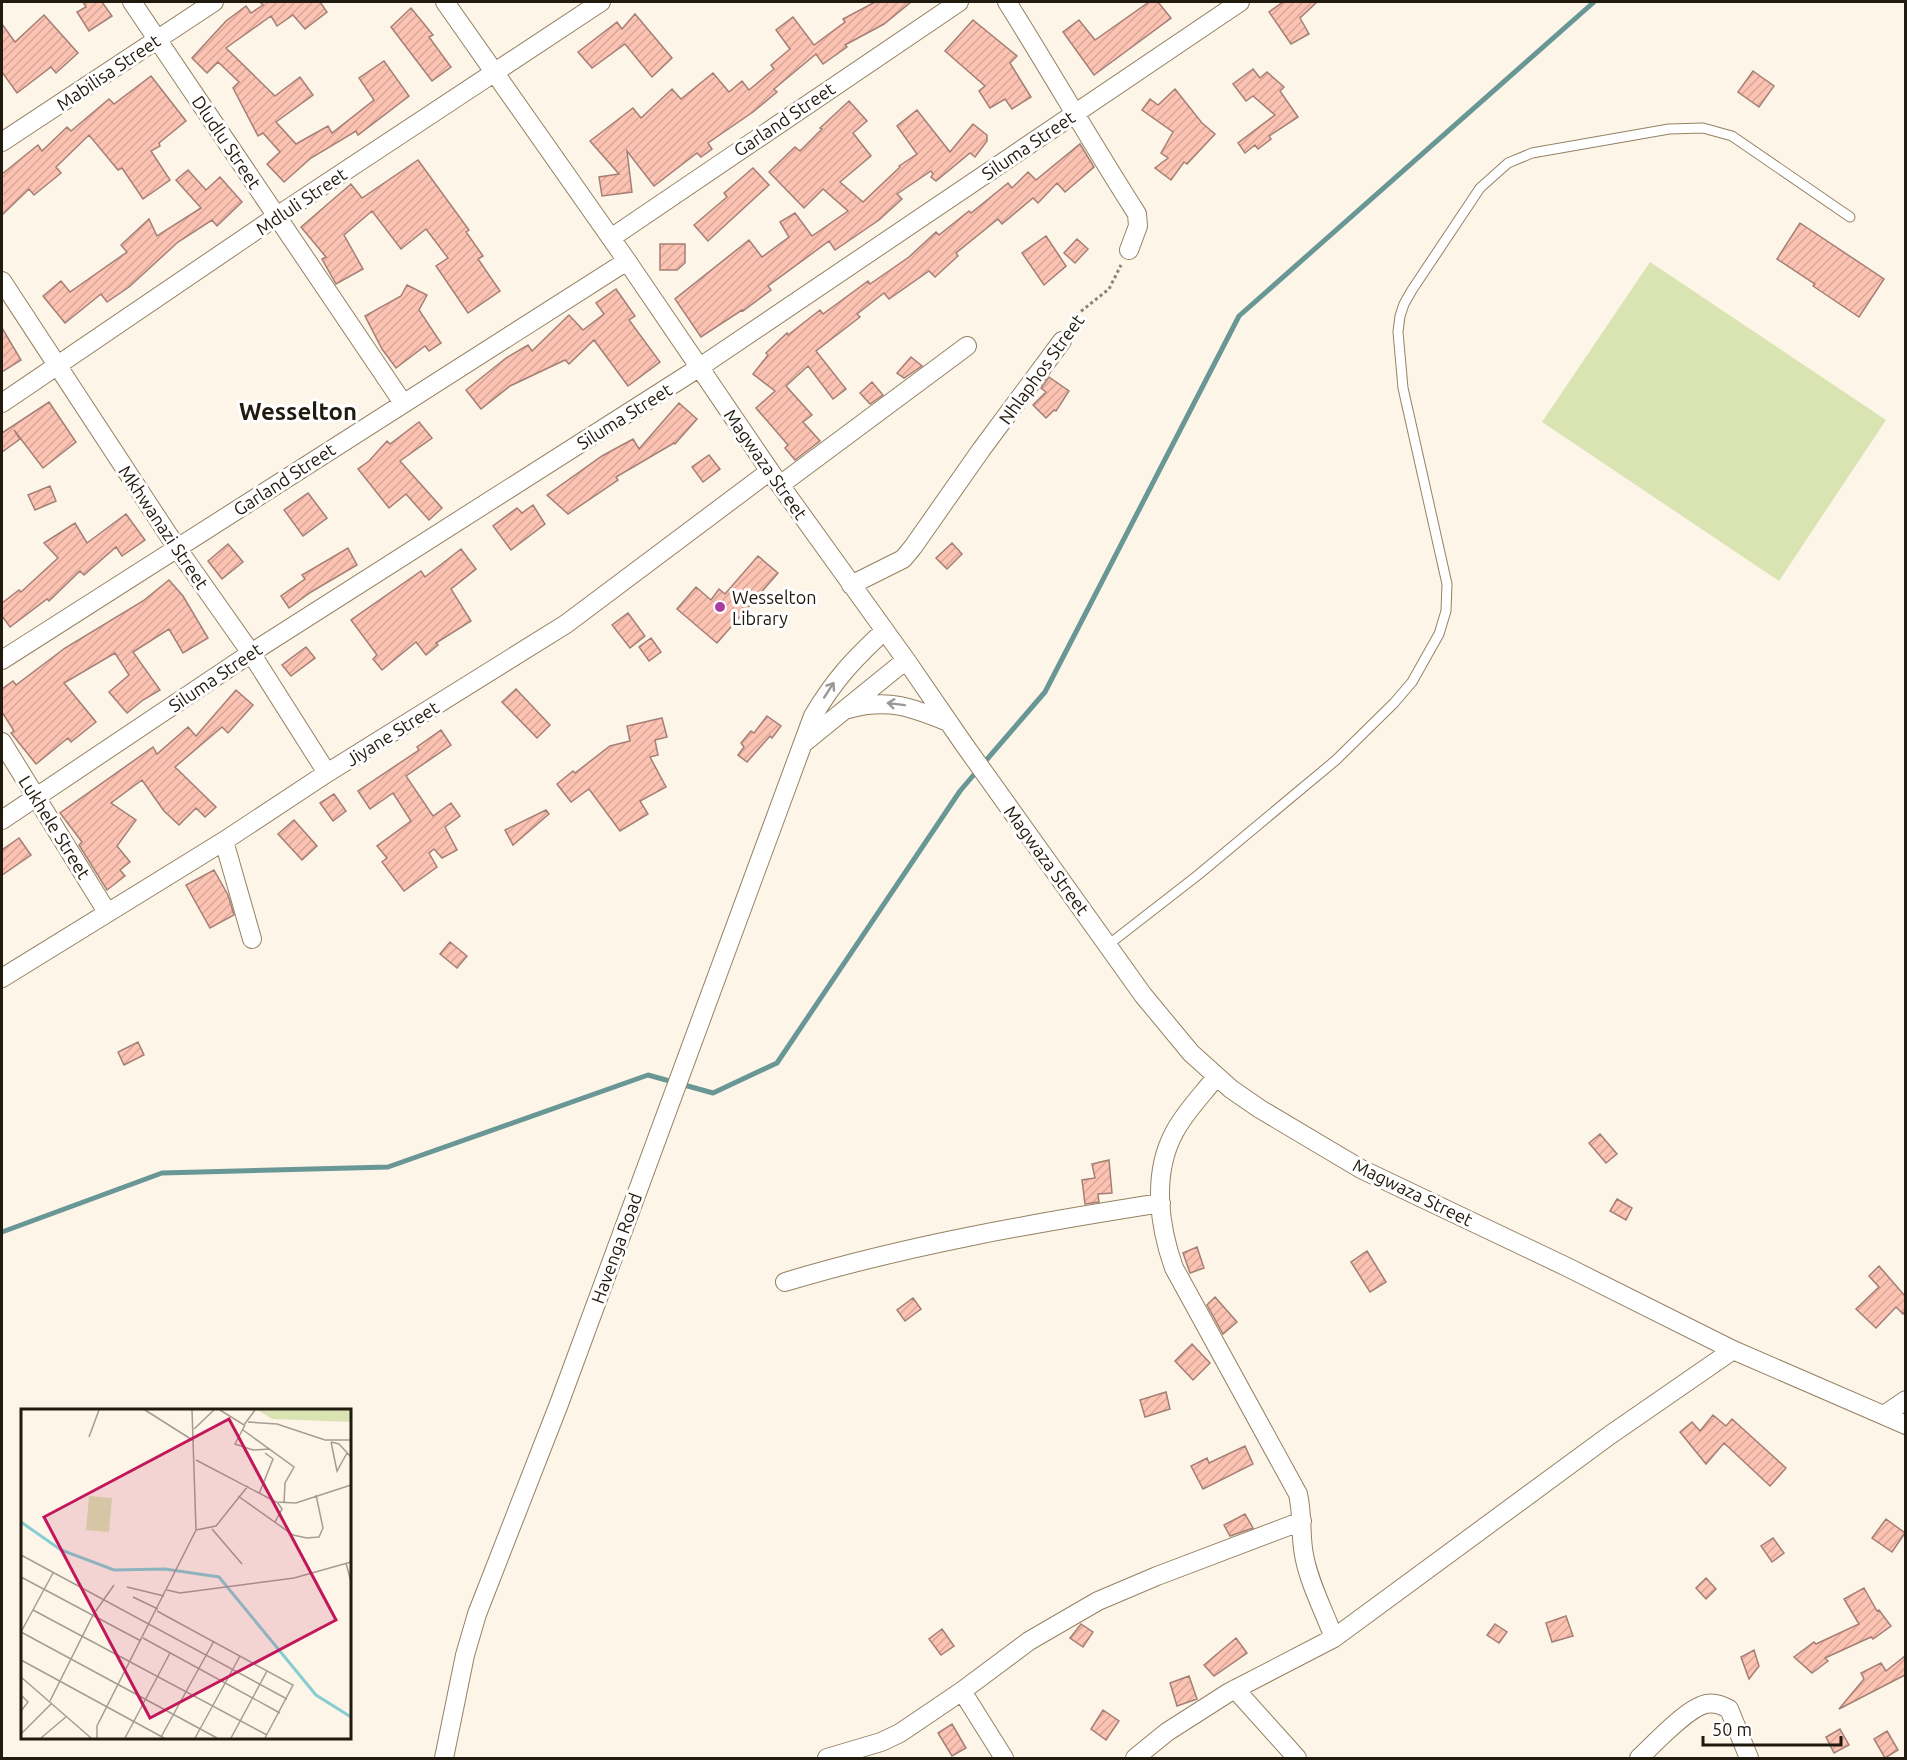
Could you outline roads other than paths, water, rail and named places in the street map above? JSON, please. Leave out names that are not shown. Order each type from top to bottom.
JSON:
[{"type":"street","name":"Dludlu Street","points":[[132,2],[403,403]]},
{"type":"street","name":"Mabilisa Street","points":[[2,142],[214,2]]},
{"type":"street","name":"Magwaza Street","points":[[445,2],[627,261],[775,478],[996,790],[1143,995],[1191,1053],[1216,1077],[1268,1114],[1361,1169],[1567,1267],[1733,1350],[1905,1425]]},
{"type":"street","name":"Mdluli Street","points":[[2,403],[278,216],[601,2]]},
{"type":"street","name":"Garland Street","points":[[611,238],[959,2]]},
{"type":"street","points":[[1007,2],[1137,214],[1138,226],[1129,250]]},
{"type":"street","name":"Siluma Street","points":[[2,820],[251,653],[700,368],[1240,2]]},
{"type":"street","name":"Garland Street","points":[[2,660],[627,261]]},
{"type":"street","name":"Mkhwanazi Street","points":[[2,281],[177,548],[251,653],[327,773]]},
{"type":"street","name":"Nhlaphos Street","points":[[851,585],[903,558],[913,548],[981,450],[1062,341]]},
{"type":"street","name":"Jiyane Street","points":[[2,978],[224,841],[327,773],[566,624],[967,346]]},
{"type":"street","name":"Havenga Road","points":[[444,1758],[465,1655],[477,1614],[559,1404],[813,716],[828,690],[847,666],[884,630]]},
{"type":"street","name":"Havenga Road","points":[[805,742],[906,660]]},
{"type":"street","points":[[842,711],[872,704],[889,703],[910,706],[948,722]]},
{"type":"street","name":"Lukhele Street","points":[[2,742],[107,912]]},
{"type":"street","points":[[224,841],[252,939]]},
{"type":"street","points":[[1216,1077],[1174,1132],[1164,1158],[1161,1175],[1161,1203],[1165,1239],[1174,1268],[1298,1494],[1302,1521],[1301,1538],[1307,1568],[1335,1638]]},
{"type":"street","points":[[785,1282],[917,1247],[1035,1223],[1161,1203]]},
{"type":"street","points":[[1135,1758],[1167,1732],[1235,1689],[1335,1638],[1610,1435],[1733,1350]]},
{"type":"street","points":[[1884,1415],[1905,1400]]},
{"type":"street","points":[[827,1758],[881,1742],[900,1733],[962,1691],[1029,1641],[1098,1601],[1302,1521]]},
{"type":"street","points":[[1235,1689],[1298,1758]]},
{"type":"street","points":[[962,1691],[1004,1758]]},
{"type":"street","points":[[1639,1758],[1674,1724],[1702,1705],[1710,1703],[1729,1709],[1749,1758]]},
{"type":"lane","points":[[1108,945],[1198,875],[1336,759],[1394,703],[1412,682],[1430,651],[1446,611],[1447,584],[1403,388],[1398,332],[1400,316],[1412,290],[1480,188],[1494,174],[1508,163],[1532,153],[1669,129],[1703,128],[1732,136],[1850,217]]},
{"type":"waterway","points":[[983,764],[1045,692],[1239,316],[1594,2]]},
{"type":"waterway","points":[[2,1232],[162,1173],[388,1167],[648,1075],[713,1093],[777,1063],[960,791],[977,771]]},
{"type":"place","name":"Wesselton Library","points":[[720,607]]},
{"type":"district","name":"Wesselton","points":[[298,411]]}]
